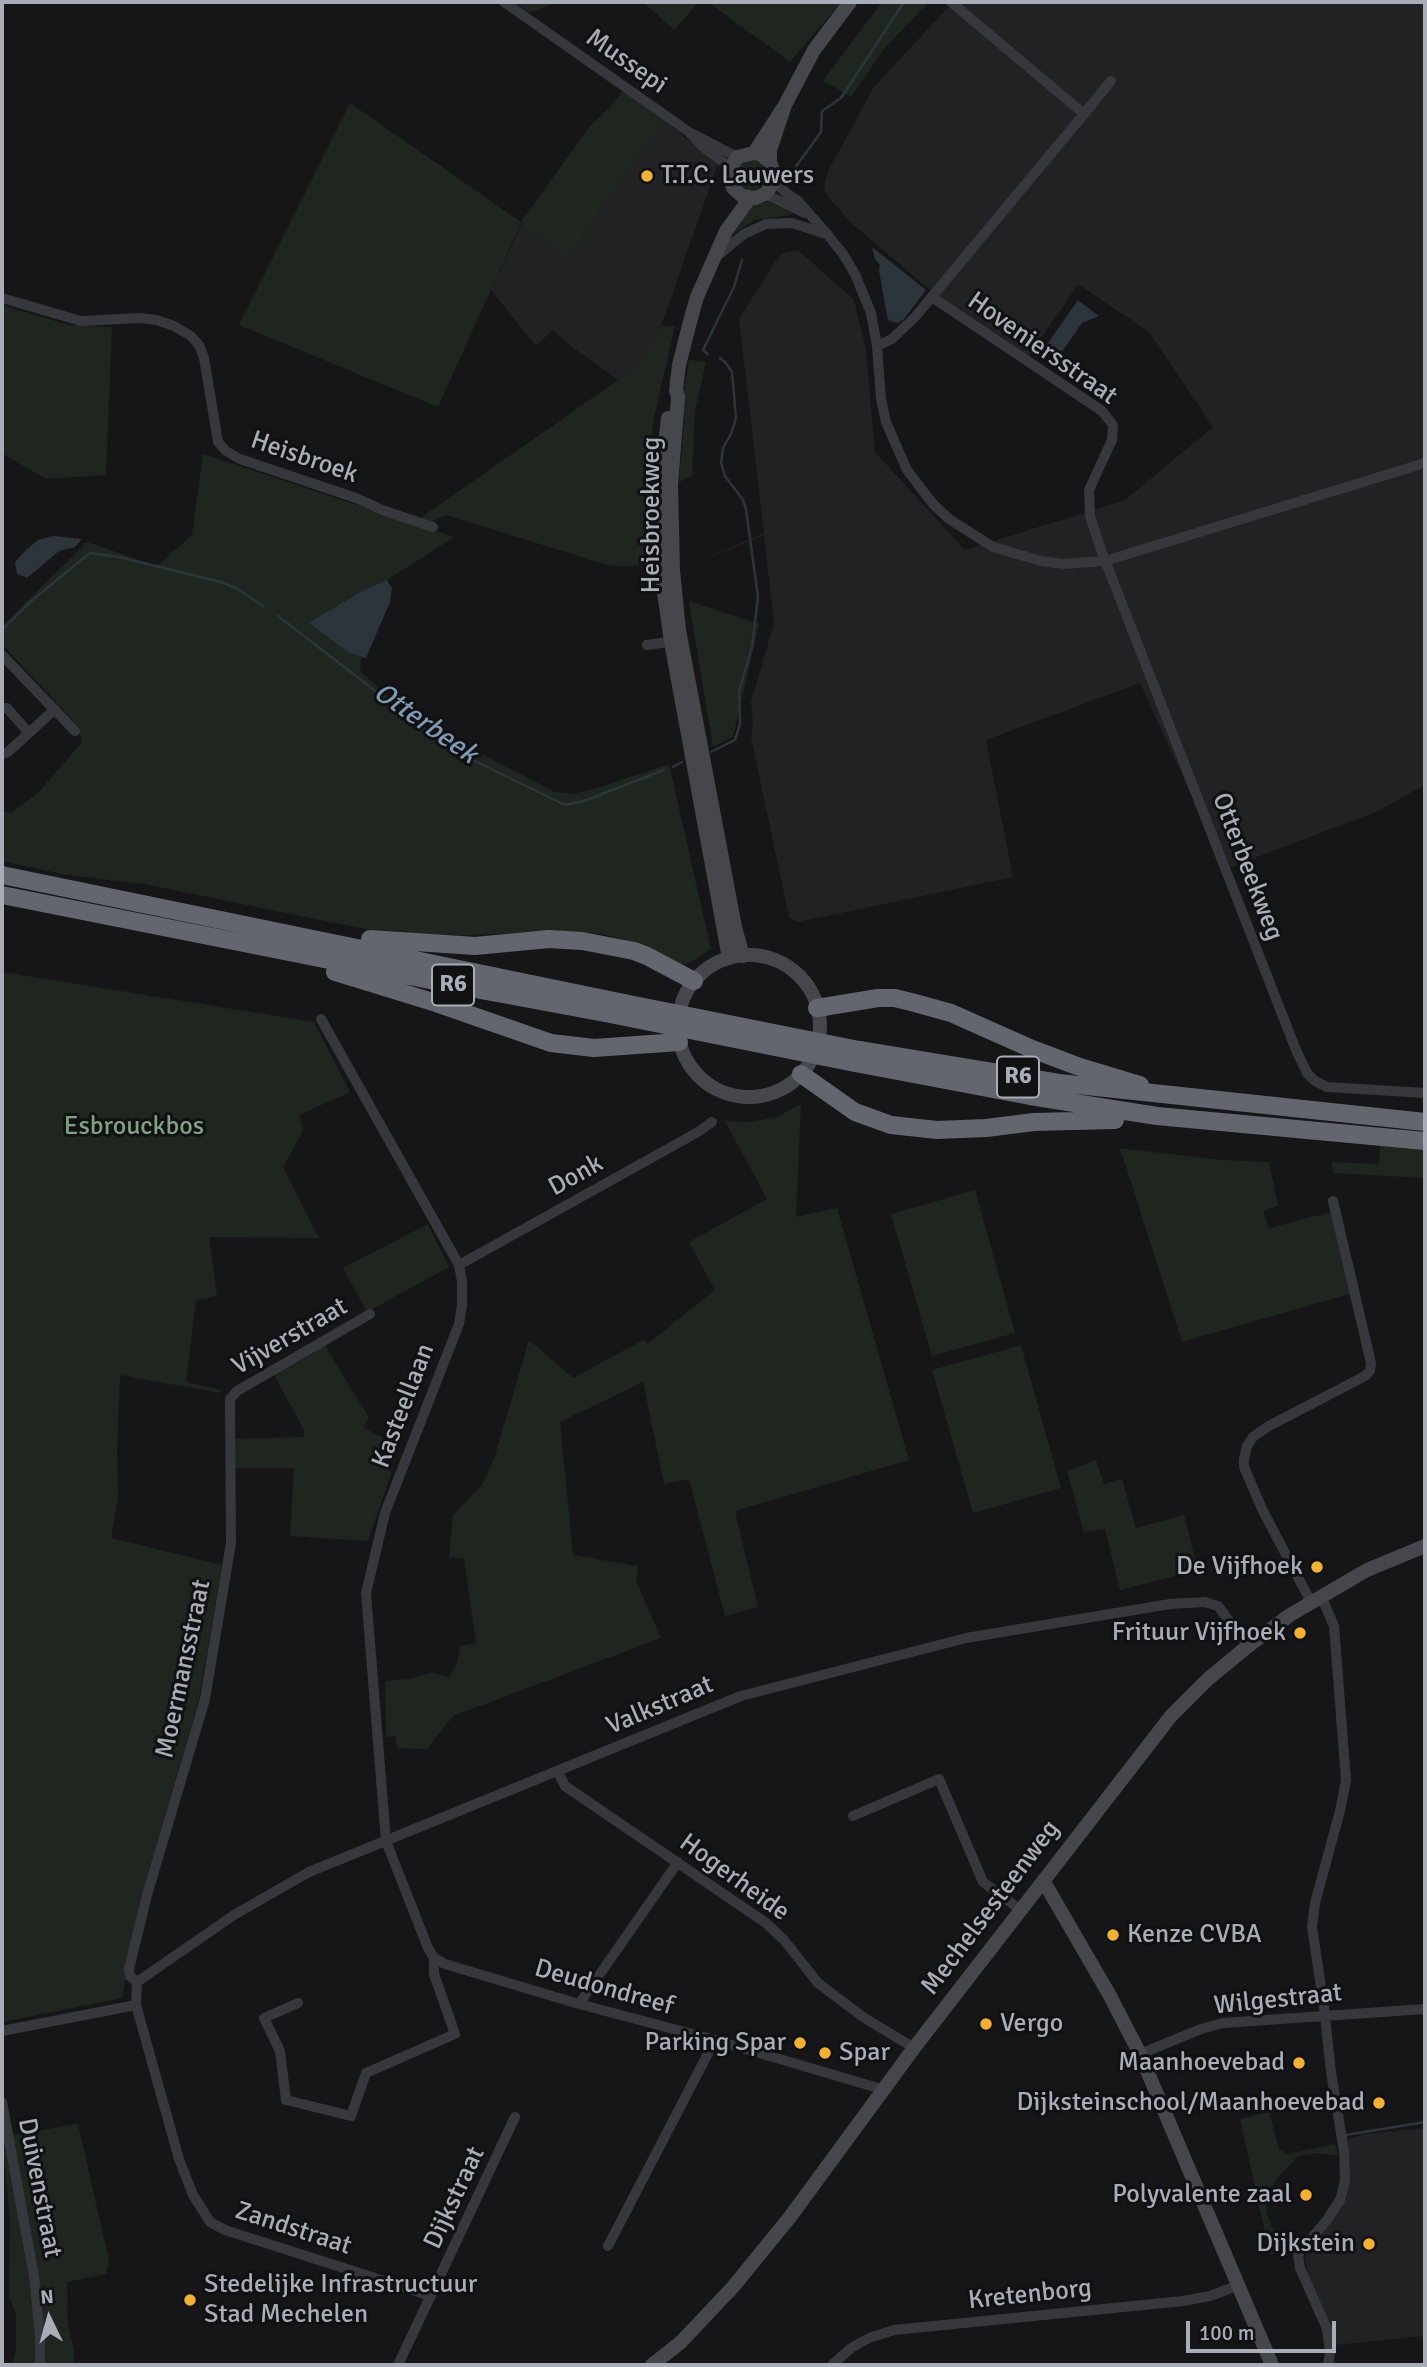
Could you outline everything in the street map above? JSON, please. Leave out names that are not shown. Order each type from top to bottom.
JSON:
[{"type":"highway","name":"R6","points":[[2,875],[624,1003],[1030,1097],[1157,1116],[1425,1141]]},
{"type":"highway","name":"R6","points":[[2,895],[605,1013],[857,1056],[1178,1097],[1425,1122]]},
{"type":"highway","points":[[325,940],[362,938],[475,946],[549,939],[582,941],[634,951],[694,981]]},
{"type":"highway","points":[[302,955],[323,969],[436,1003],[527,1037],[551,1043],[594,1048],[679,1042]]},
{"type":"highway","points":[[817,1008],[878,998],[915,1003],[951,1013],[1077,1066],[1178,1097]]},
{"type":"highway","points":[[801,1074],[855,1112],[891,1125],[937,1130],[1083,1119],[1139,1120],[1157,1116]]},
{"type":"main road","points":[[734,162],[754,153],[785,105],[814,50],[850,2]]},
{"type":"main road","points":[[743,195],[765,194],[774,180],[770,150],[785,105]]},
{"type":"main road","points":[[754,153],[770,162]]},
{"type":"main road","name":"Heisbroekweg","points":[[734,162],[730,183],[743,195],[710,267],[691,318],[679,365],[671,485],[671,536],[676,641],[716,856],[735,927],[736,957]]},
{"type":"main road","points":[[736,957],[770,959],[794,971],[808,987],[817,1008],[820,1025],[813,1055],[801,1074],[781,1089],[749,1097],[720,1091],[700,1078],[691,1068],[679,1042],[679,1014],[687,991],[703,972],[736,957]]},
{"type":"main road","name":"Mechelsesteenweg","points":[[652,2365],[681,2343],[733,2287],[790,2217],[914,2048],[1171,1716],[1208,1679],[1248,1646],[1316,1599],[1367,1570],[1425,1546]]},
{"type":"main road","points":[[1044,1882],[1109,1994],[1140,2054],[1272,2365]]},
{"type":"street","name":"Mussepi","points":[[504,2],[689,132],[702,146],[734,162]]},
{"type":"street","points":[[951,2],[1084,114]]},
{"type":"street","name":"Hoveniersstraat","points":[[877,346],[904,329],[1111,81]]},
{"type":"street","points":[[774,180],[827,234],[855,274],[871,313],[886,422],[907,470],[933,504],[968,533],[993,547],[1016,555],[1065,564],[1105,561],[1425,463]]},
{"type":"street","points":[[765,194],[808,214]]},
{"type":"street","points":[[710,267],[727,246],[766,224],[792,223],[827,234]]},
{"type":"street","name":"Hoveniersstraat","points":[[932,297],[1102,411],[1113,425],[1112,440],[1089,491],[1090,516],[1105,561]]},
{"type":"street","name":"Heisbroek","points":[[2,298],[82,321],[139,318],[174,326],[191,336],[199,345],[204,358],[218,442],[226,451],[240,459],[346,494],[433,527]]},
{"type":"street","name":"Otterbeekweg","points":[[1105,561],[1307,1073],[1327,1087],[1425,1093]]},
{"type":"street","points":[[647,645],[676,641]]},
{"type":"street","points":[[2,655],[75,732]]},
{"type":"street","points":[[2,708],[7,708],[28,732]]},
{"type":"street","points":[[2,754],[8,752],[54,710]]},
{"type":"street","name":"Kasteellaan","points":[[321,1019],[459,1265],[463,1281],[459,1325],[385,1513],[366,1593],[386,1842]]},
{"type":"street","name":"Donk","points":[[459,1265],[712,1122]]},
{"type":"street","points":[[1328,2365],[1327,2329],[1300,2268],[1298,2254],[1340,2200],[1345,2181],[1344,2151],[1312,1927],[1315,1903],[1346,1780],[1334,1626],[1263,1511],[1244,1467],[1244,1459],[1247,1446],[1253,1437],[1266,1427],[1370,1371],[1371,1363],[1333,1201]]},
{"type":"street","name":"Vijverstraat","points":[[231,1396],[370,1314]]},
{"type":"street","name":"Moermansstraat","points":[[137,1982],[130,1976],[129,1969],[146,1895],[205,1699],[231,1543],[231,1396]]},
{"type":"street","name":"Valkstraat","points":[[137,1982],[234,1915],[309,1872],[741,1696],[966,1638],[1170,1604],[1205,1602],[1218,1606],[1248,1646]]},
{"type":"street","name":"Hogerheide","points":[[558,1772],[565,1786],[766,1923],[818,1983],[863,2017],[914,2048]]},
{"type":"street","points":[[853,1816],[939,1779],[983,1882],[1022,1911]]},
{"type":"street","points":[[298,2003],[264,2018],[280,2051],[286,2100],[351,2116],[366,2073],[455,2034],[434,1974],[434,1958],[386,1842]]},
{"type":"street","points":[[579,2004],[678,1862]]},
{"type":"street","name":"Deudondreef","points":[[434,1958],[445,1964],[579,2004],[715,2040],[885,2090]]},
{"type":"street","points":[[2,2031],[136,2005],[137,1982]]},
{"type":"street","name":"Zandstraat","points":[[136,2005],[182,2168],[200,2208],[210,2222],[225,2230],[430,2296]]},
{"type":"street","name":"Wilgestraat","points":[[1140,2054],[1223,2023],[1425,2009]]},
{"type":"street","points":[[608,2246],[715,2040]]},
{"type":"street","name":"Duivenstraat","points":[[2,2102],[34,2276],[40,2365]]},
{"type":"street","name":"Dijkstraat","points":[[430,2296],[515,2117]]},
{"type":"street","name":"Kretenborg","points":[[832,2365],[851,2348],[869,2338],[894,2330],[1183,2301],[1210,2296],[1239,2285]]},
{"type":"street","points":[[398,2365],[430,2296]]},
{"type":"shaded area","points":[[953,2],[1425,2],[1425,785],[1376,812],[1225,869],[1140,683],[986,740],[1013,877],[798,922],[789,917],[751,737],[751,702],[774,623],[764,535],[684,568],[764,533],[739,319],[782,253],[798,250],[854,300],[866,350],[875,452],[965,550],[1125,500],[1213,427],[1149,332],[1078,284],[1029,356],[929,289],[849,221],[826,194],[824,187],[828,171],[874,87]]},
{"type":"shaded area","points":[[664,120],[718,164],[661,326],[638,366],[618,380],[553,330],[536,346],[491,290],[522,223],[567,258]]},
{"type":"shaded area","points":[[872,247],[926,290],[898,323],[889,321],[887,316],[880,265],[875,259]]},
{"type":"shaded area","points":[[1078,300],[1099,316],[1082,323],[1057,359],[1043,350]]},
{"type":"shaded area","points":[[54,536],[82,539],[75,547],[59,551],[27,578],[17,574],[15,562],[26,550],[38,540]]},
{"type":"shaded area","points":[[387,580],[392,588],[390,602],[366,658],[348,652],[309,623],[362,591]]},
{"type":"shaded area","name":"Dijkstein","points":[[1425,2128],[1425,2336],[1335,2345],[1309,2279],[1305,2257],[1342,2197],[1348,2139],[1366,2134]]},
{"type":"green space","points":[[515,2],[557,2],[530,13]]},
{"type":"green space","points":[[643,2],[699,2],[674,30]]},
{"type":"green space","points":[[708,2],[841,2],[790,62]]},
{"type":"green space","points":[[882,2],[929,2],[884,49],[851,97],[823,81]]},
{"type":"green space","points":[[622,91],[664,120],[567,259],[521,223],[438,407],[239,325],[350,103],[521,222],[589,127]]},
{"type":"green space","points":[[751,160],[762,164],[766,175],[762,186],[751,190],[740,186],[736,175],[740,164]]},
{"type":"green space","points":[[768,202],[791,212],[792,215],[754,220],[732,235],[754,204]]},
{"type":"green space","points":[[2,305],[69,325],[112,327],[106,475],[46,479],[2,453]]},
{"type":"green space","points":[[661,326],[675,326],[653,422],[650,564],[623,567],[604,564],[446,515],[430,522],[419,519],[638,366]]},
{"type":"green space","points":[[689,360],[706,362],[695,411],[692,476],[679,482],[684,421],[682,403]]},
{"type":"green space","points":[[203,454],[454,537],[324,621],[362,654],[360,671],[465,765],[474,750],[555,792],[572,794],[669,764],[711,949],[690,963],[680,964],[637,943],[601,934],[560,931],[447,936],[365,929],[144,884],[67,875],[2,861],[2,811],[11,813],[37,794],[82,742],[77,725],[2,644],[2,626],[87,542],[157,566],[192,535]]},
{"type":"green space","points":[[689,601],[759,624],[733,737],[713,747]]},
{"type":"green space","name":"Esbrouckbos","points":[[2,972],[314,1022],[350,1092],[299,1115],[303,1131],[283,1167],[319,1238],[209,1237],[217,1296],[196,1300],[186,1382],[221,1390],[220,1393],[120,1375],[118,1498],[111,1538],[222,1565],[199,1699],[139,1906],[122,1998],[2,2022]]},
{"type":"green space","points":[[801,1104],[796,1217],[837,1208],[909,1460],[735,1511],[758,1607],[725,1616],[689,1479],[664,1484],[643,1382],[560,1422],[573,1555],[638,1566],[636,1581],[661,1638],[453,1716],[427,1749],[397,1748],[395,1736],[386,1737],[385,1681],[432,1673],[449,1677],[457,1663],[460,1646],[476,1643],[464,1559],[449,1557],[453,1515],[482,1485],[494,1459],[529,1340],[573,1378],[645,1339],[647,1344],[715,1290],[689,1242],[767,1199],[725,1121],[750,1122],[777,1117]]},
{"type":"green space","points":[[1380,1146],[1425,1149],[1425,1178],[1333,1173],[1332,1162],[1379,1164]]},
{"type":"green space","points":[[1118,1148],[1222,1160],[1269,1162],[1278,1206],[1263,1211],[1269,1228],[1331,1212],[1350,1294],[1182,1342]]},
{"type":"green space","points":[[975,1190],[1015,1333],[932,1356],[891,1214]]},
{"type":"green space","points":[[428,1224],[449,1267],[367,1312],[343,1268]]},
{"type":"green space","points":[[324,1344],[369,1418],[363,1427],[385,1439],[374,1463],[392,1472],[368,1541],[290,1536],[294,1468],[234,1468],[233,1439],[304,1437],[304,1430],[273,1373]]},
{"type":"green space","points":[[1021,1345],[1061,1488],[973,1513],[932,1370]]},
{"type":"green space","points":[[1096,1460],[1104,1484],[1122,1479],[1136,1528],[1184,1515],[1198,1570],[1120,1590],[1105,1529],[1084,1532],[1067,1471]]},
{"type":"green space","points":[[1269,2112],[1279,2149],[1288,2154],[1335,2144],[1338,2156],[1315,2153],[1298,2156],[1277,2178],[1269,2193],[1266,2212],[1273,2230],[1282,2238],[1293,2239],[1302,2233],[1294,2248],[1270,2255],[1240,2119]]},
{"type":"green space","points":[[78,2124],[109,2260],[106,2274],[67,2282],[68,2326],[74,2349],[74,2365],[12,2365],[16,2348],[16,2315],[9,2295],[10,2220],[2,2137]]},
{"type":"waterway","name":"Otterbeek","points":[[792,172],[821,132],[822,111],[841,98],[904,2]]},
{"type":"waterway","name":"Otterbeek","points":[[708,354],[703,350],[734,287],[742,260]]},
{"type":"waterway","name":"Otterbeek","points":[[711,752],[735,740],[737,734],[740,724],[739,691],[752,647],[758,597],[746,509],[743,500],[725,476],[721,463],[723,448],[736,418],[732,372],[720,358]]},
{"type":"waterway","name":"Otterbeek","points":[[2,630],[30,602],[90,553],[119,557],[221,582],[238,589],[263,606]]},
{"type":"waterway","name":"Otterbeek","points":[[278,616],[452,750],[565,805],[584,801],[664,770]]},
{"type":"waterway","name":"Otterbeek","points":[[673,767],[682,762]]},
{"type":"waterway","points":[[1346,2135],[1425,2122]]},
{"type":"place","name":"T.T.C. Lauwers","points":[[647,176]]},
{"type":"place","name":"De Vijfhoek","points":[[1317,1567]]},
{"type":"place","name":"Frituur Vijfhoek","points":[[1300,1633]]},
{"type":"place","name":"Kenze CVBA","points":[[1113,1935]]},
{"type":"place","name":"Vergo","points":[[986,2024]]},
{"type":"place","name":"Parking Spar","points":[[800,2043]]},
{"type":"place","name":"Spar","points":[[825,2053]]},
{"type":"place","name":"Maanhoevebad","points":[[1299,2063]]},
{"type":"place","name":"Dijksteinschool/Maanhoevebad","points":[[1379,2103]]},
{"type":"place","name":"Polyvalente zaal","points":[[1306,2195]]},
{"type":"place","name":"Dijkstein","points":[[1369,2244]]},
{"type":"place","name":"Stedelijke Infrastructuur Stad Mechelen","points":[[190,2300]]}]
